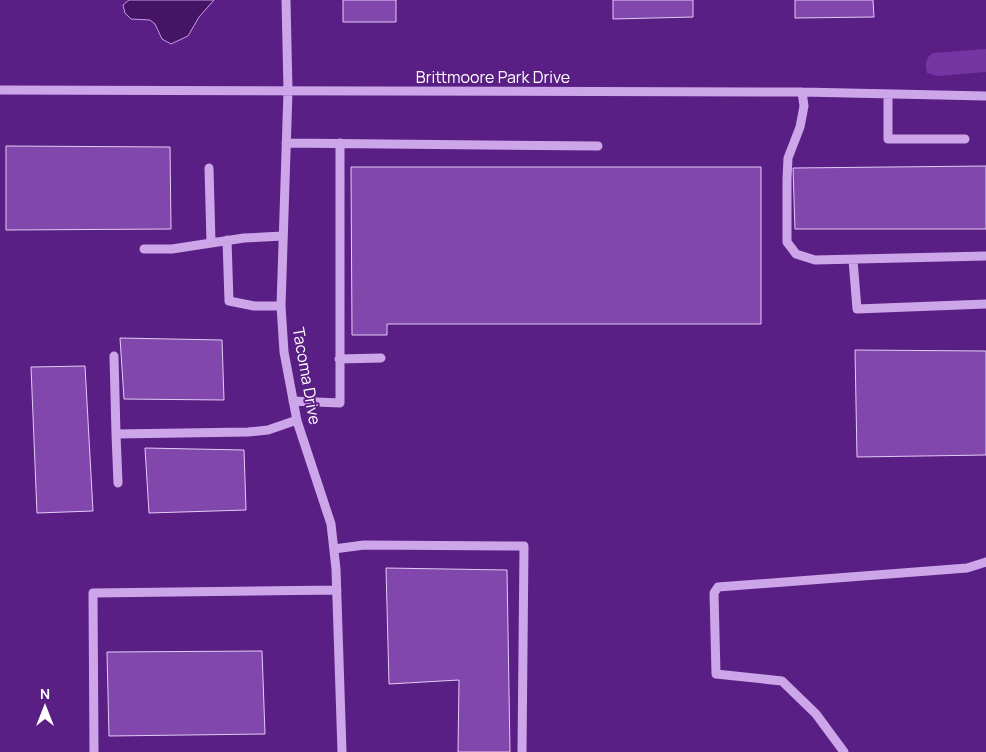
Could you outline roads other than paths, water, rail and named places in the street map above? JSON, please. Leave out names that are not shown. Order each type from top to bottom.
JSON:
[{"type":"street","name":"Tacoma Drive","points":[[286,0],[288,91],[282,306],[284,352],[297,420],[331,524],[336,590],[342,752]]},
{"type":"street","name":"Brittmoore Park Drive","points":[[0,90],[802,92],[986,96]]},
{"type":"street","points":[[802,92],[804,106],[800,128],[788,158],[786,179],[787,242],[796,254],[815,260],[986,256]]},
{"type":"street","points":[[888,94],[888,139],[965,139]]},
{"type":"street","points":[[286,143],[598,146]]},
{"type":"street","points":[[293,401],[340,403],[340,143]]},
{"type":"street","points":[[209,168],[211,243]]},
{"type":"street","points":[[144,250],[172,250],[248,237],[284,236]]},
{"type":"street","points":[[227,240],[229,301],[254,306],[282,306]]},
{"type":"street","points":[[853,260],[857,309],[986,304]]},
{"type":"street","points":[[114,356],[118,483]]},
{"type":"street","points":[[339,359],[381,358]]},
{"type":"street","points":[[116,434],[248,432],[268,430],[297,420]]},
{"type":"street","points":[[334,549],[364,545],[524,546],[522,752]]},
{"type":"street","points":[[844,752],[816,714],[782,681],[716,674],[714,593],[718,587],[967,568],[986,562]]},
{"type":"street","points":[[94,752],[93,593],[336,590]]}]
